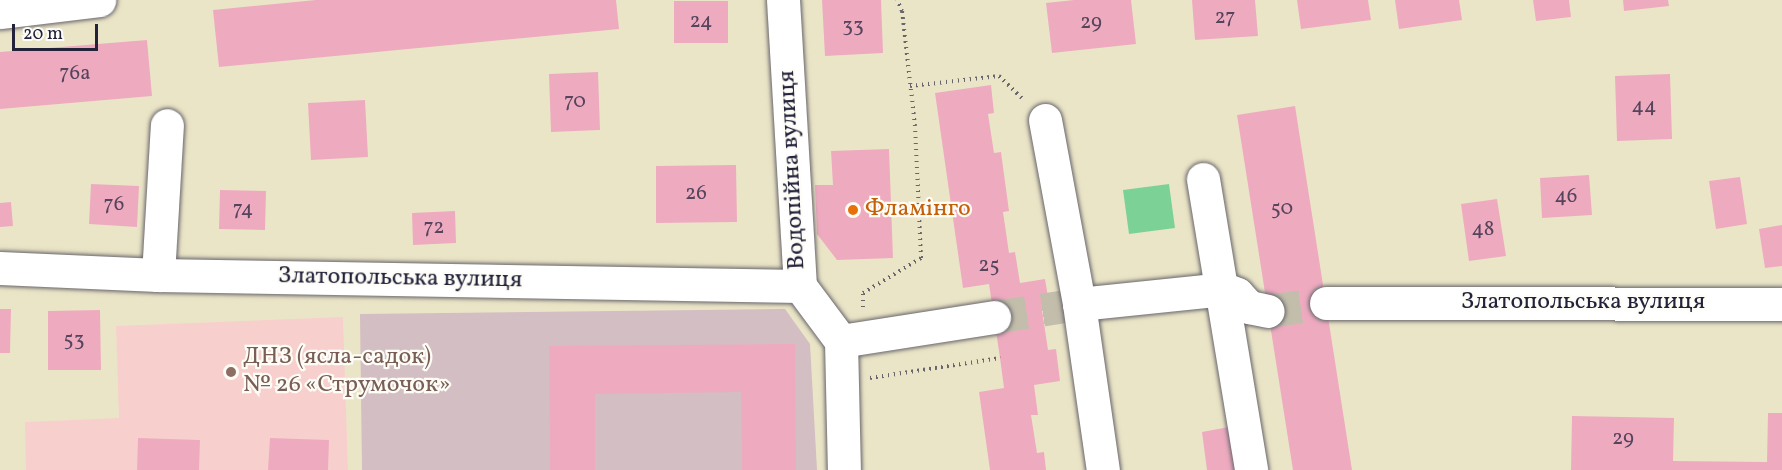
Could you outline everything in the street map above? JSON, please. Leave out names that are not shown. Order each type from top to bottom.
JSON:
[{"type":"street","points":[[0,12],[99,0]]},
{"type":"street","name":"Водопійна вулиця","points":[[783,0],[800,286],[852,340]]},
{"type":"street","points":[[1045,120],[1079,304],[1103,470]]},
{"type":"street","points":[[158,275],[167,125]]},
{"type":"street","points":[[1203,179],[1224,289],[1251,470]]},
{"type":"street","name":"Златопольська вулиця","points":[[0,268],[158,275],[800,286]]},
{"type":"street","points":[[1079,304],[1224,289],[1237,294],[1249,307],[1268,310]]},
{"type":"street","name":"Златопольська вулиця","points":[[1326,303],[1384,301],[1782,304]]},
{"type":"street","points":[[844,470],[852,340],[994,317]]},
{"type":"path","points":[[897,0],[902,11],[910,86],[921,258],[863,293],[852,340],[864,379],[1000,358]]},
{"type":"path","points":[[910,86],[999,76],[1045,120]]},
{"type":"shaded area","points":[[785,309],[810,344],[817,470],[362,470],[360,314]]},
{"type":"shaded area","name":"ДНЗ (ясла-садок) № 26 «Струмочок»","points":[[343,317],[348,470],[26,470],[25,422],[119,418],[116,326]]},
{"type":"green space","points":[[1169,184],[1175,228],[1129,234],[1123,190]]},
{"type":"building","points":[[316,0],[616,0],[619,29],[219,67],[213,10]]},
{"type":"building","points":[[822,0],[881,0],[883,53],[825,56]]},
{"type":"building","points":[[1074,0],[1131,0],[1136,44],[1052,53],[1046,3]]},
{"type":"building","points":[[1192,0],[1255,0],[1258,36],[1195,40]]},
{"type":"building","points":[[1297,0],[1368,0],[1371,20],[1301,29]]},
{"type":"building","points":[[1395,0],[1459,0],[1462,20],[1399,29]]},
{"type":"building","points":[[1533,0],[1569,0],[1571,17],[1536,21]]},
{"type":"building","points":[[1623,0],[1668,0],[1669,6],[1624,11]]},
{"type":"building","points":[[674,1],[728,1],[728,43],[674,43]]},
{"type":"building","points":[[147,40],[152,96],[0,109],[0,52]]},
{"type":"building","points":[[598,72],[600,130],[551,132],[549,74]]},
{"type":"building","points":[[1670,74],[1672,139],[1617,141],[1615,76]]},
{"type":"building","points":[[991,85],[994,113],[988,114],[994,153],[1001,152],[1009,211],[1003,212],[1009,253],[1015,252],[1020,283],[1045,279],[1050,309],[1042,310],[1048,350],[1056,349],[1060,381],[1034,385],[1038,415],[1031,415],[1037,453],[1044,452],[1046,470],[990,470],[979,392],[1004,388],[1000,358],[989,284],[963,288],[935,93]]},
{"type":"building","points":[[365,100],[368,157],[311,160],[308,103]]},
{"type":"building","points":[[1295,106],[1352,470],[1293,470],[1237,115]]},
{"type":"building","name":"Фламінго","points":[[889,149],[893,258],[837,260],[817,234],[815,185],[833,185],[831,151]]},
{"type":"building","points":[[736,165],[737,222],[656,223],[656,166]]},
{"type":"building","points":[[1589,175],[1592,215],[1542,218],[1540,178]]},
{"type":"building","points":[[1740,177],[1747,224],[1716,229],[1709,181]]},
{"type":"building","points":[[91,184],[139,186],[137,227],[89,224]]},
{"type":"building","points":[[220,190],[266,191],[265,230],[219,229]]},
{"type":"building","points":[[1497,199],[1506,256],[1469,261],[1461,204]]},
{"type":"building","points":[[11,202],[13,226],[0,227],[0,203]]},
{"type":"building","points":[[455,211],[456,243],[413,245],[412,213]]},
{"type":"building","points":[[1782,225],[1782,266],[1765,268],[1759,229]]},
{"type":"building","points":[[0,309],[11,309],[10,353],[0,353]]},
{"type":"building","points":[[100,310],[101,370],[48,370],[48,311]]},
{"type":"building","points":[[795,344],[796,470],[742,470],[741,392],[595,394],[595,470],[550,470],[549,346]]},
{"type":"building","points":[[1768,413],[1782,413],[1782,470],[1571,470],[1572,416],[1674,418],[1673,461],[1767,462]]},
{"type":"building","points":[[1229,427],[1235,470],[1207,470],[1202,432]]},
{"type":"building","points":[[138,438],[200,440],[199,470],[137,470]]},
{"type":"building","points":[[270,438],[329,440],[328,470],[268,470]]},
{"type":"tunnel","points":[[1268,311],[1326,303]]},
{"type":"tunnel","points":[[994,317],[1079,304]]},
{"type":"place","name":"Фламінго","points":[[853,210]]},
{"type":"place","name":"ДНЗ (ясла-садок) № 26 «Струмочок»","points":[[231,372]]}]
